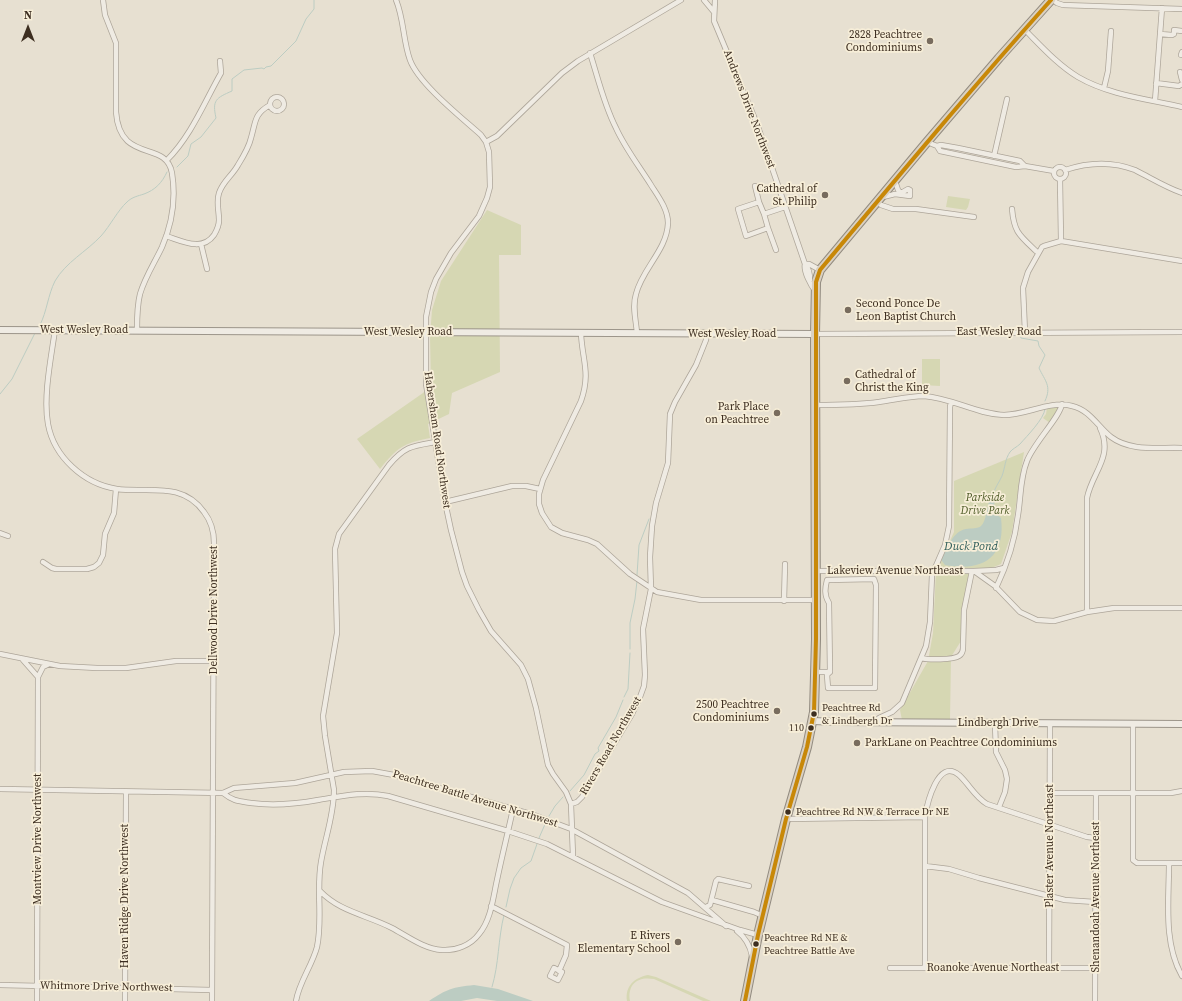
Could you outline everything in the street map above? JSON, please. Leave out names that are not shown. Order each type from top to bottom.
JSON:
[{"type":"highway","points":[[745,1001],[758,934],[786,819],[813,720],[815,706],[816,282],[820,270],[879,199],[1024,30],[1052,0]]},
{"type":"street","points":[[103,0],[105,16],[116,43],[116,122],[123,137],[130,144],[142,150],[160,154],[166,160],[172,172],[173,196],[171,217],[166,236],[141,292],[138,308],[137,330]]},
{"type":"street","points":[[396,0],[402,20],[408,55],[414,70],[440,97],[481,135],[486,142],[497,136],[562,73],[590,53],[681,0]]},
{"type":"street","points":[[704,0],[714,12]]},
{"type":"street","name":"Andrews Drive Northwest","points":[[714,0],[714,21],[757,124],[805,264],[804,268],[816,296]]},
{"type":"street","points":[[1052,0],[1063,5],[1182,9]]},
{"type":"street","points":[[1155,101],[1162,8]]},
{"type":"street","points":[[1024,30],[1064,67],[1077,76],[1104,88],[1182,107]]},
{"type":"street","points":[[1160,34],[1172,35],[1174,34],[1174,30],[1182,31]]},
{"type":"street","points":[[1104,88],[1108,71],[1111,31]]},
{"type":"street","points":[[590,53],[615,127],[663,206],[668,218],[662,245],[636,294],[634,308],[637,333]]},
{"type":"street","points":[[166,160],[176,151],[221,74],[220,61]]},
{"type":"street","points":[[1180,72],[1182,80]]},
{"type":"street","points":[[1156,82],[1179,86],[1182,84]]},
{"type":"street","points":[[994,156],[1006,99]]},
{"type":"street","points":[[166,236],[191,244],[201,244],[209,240],[216,231],[219,221],[218,200],[220,189],[238,167],[248,147],[257,116],[262,109],[270,105]]},
{"type":"street","name":"Habersham Road Northwest","points":[[486,142],[489,152],[490,175],[490,187],[487,198],[479,216],[451,252],[436,279],[428,306],[426,332],[426,384],[445,502],[451,530],[467,586],[491,631],[515,657],[525,671],[536,708],[548,765],[566,792],[571,804]]},
{"type":"street","points":[[927,142],[937,146],[940,150],[977,159],[1016,167],[1025,166],[1054,171]]},
{"type":"street","points":[[937,146],[941,145],[958,148],[1020,161],[1025,166]]},
{"type":"street","points":[[956,154],[958,148]]},
{"type":"street","points":[[977,159],[978,152]]},
{"type":"street","points":[[1065,170],[1078,165],[1100,163],[1118,165],[1135,170],[1162,186],[1182,193]]},
{"type":"street","points":[[1054,171],[1060,166],[1065,170],[1066,176],[1060,179]]},
{"type":"street","points":[[1054,171],[1055,176],[1060,179]]},
{"type":"street","points":[[1060,179],[1061,242]]},
{"type":"street","points":[[895,181],[898,190],[901,193],[908,189],[910,190],[910,196],[895,194],[879,199],[881,205],[893,209],[916,209],[974,217]]},
{"type":"street","points":[[755,186],[776,250]]},
{"type":"street","points":[[759,202],[738,209],[746,236],[768,228]]},
{"type":"street","points":[[764,214],[785,207]]},
{"type":"street","points":[[1012,209],[1017,233],[1036,251]]},
{"type":"street","points":[[1025,332],[1023,288],[1028,272],[1044,246],[1061,242],[1182,260]]},
{"type":"street","points":[[201,244],[207,269]]},
{"type":"street","points":[[805,264],[820,270]]},
{"type":"street","name":"West Wesley Road","points":[[0,330],[816,334]]},
{"type":"street","name":"Dellwood Drive Northwest","points":[[55,330],[46,404],[48,423],[52,438],[63,457],[78,472],[96,483],[116,488],[164,489],[186,495],[194,501],[207,516],[212,528],[214,540],[212,1001]]},
{"type":"street","name":"East Wesley Road","points":[[816,334],[1182,332]]},
{"type":"street","points":[[581,333],[587,371],[585,391],[543,480],[538,499],[540,509],[551,527],[562,533],[597,544],[630,574],[651,589],[673,596],[701,600],[815,600]]},
{"type":"street","name":"Rivers Road Northwest","points":[[573,856],[571,804],[577,802],[582,797],[632,714],[640,697],[645,675],[643,629],[651,589],[650,558],[652,526],[656,503],[668,463],[670,414],[696,364],[706,340],[707,333]]},
{"type":"street","points":[[816,405],[862,404],[917,396],[934,397],[983,412],[1004,415],[1024,413],[1051,405],[1062,404],[1082,409],[1113,438],[1129,446],[1182,448]]},
{"type":"street","points":[[875,722],[880,717],[892,712],[902,703],[926,646],[930,630],[931,578],[945,545],[949,526],[951,402]]},
{"type":"street","points":[[996,588],[1004,568],[1016,528],[1022,482],[1027,460],[1038,441],[1060,410],[1062,404]]},
{"type":"street","points":[[1087,612],[1087,498],[1091,484],[1102,462],[1105,450],[1104,438],[1098,424]]},
{"type":"street","points":[[296,1001],[300,985],[312,962],[317,947],[319,931],[321,862],[333,812],[334,797],[332,774],[323,716],[336,639],[335,549],[338,534],[398,455],[412,446],[436,442]]},
{"type":"street","points":[[445,502],[512,486],[526,486],[540,489]]},
{"type":"street","points":[[43,562],[56,569],[87,569],[94,567],[99,562],[103,555],[105,534],[114,513],[116,488]]},
{"type":"street","points":[[0,533],[8,536]]},
{"type":"street","points":[[784,601],[786,564]]},
{"type":"street","name":"Lakeview Avenue Northeast","points":[[816,571],[973,571],[996,570],[1004,568]]},
{"type":"street","points":[[858,579],[859,571]]},
{"type":"street","points":[[867,579],[868,571]]},
{"type":"street","points":[[921,658],[954,658],[958,657],[962,653],[964,610],[973,571]]},
{"type":"street","name":"Lakeview Avenue Northeast","points":[[973,571],[996,588],[1020,612],[1037,620],[1054,621],[1087,612],[1114,608],[1182,608]]},
{"type":"street","points":[[858,579],[874,579],[876,585],[875,688],[828,688],[827,675],[830,672],[829,602],[825,597],[827,580],[858,579]]},
{"type":"street","points":[[0,654],[48,664],[109,669],[176,662],[214,661]]},
{"type":"street","points":[[21,658],[38,677],[43,667],[48,664]]},
{"type":"street","points":[[816,672],[830,672]]},
{"type":"street","name":"Montview Drive Northwest","points":[[37,1001],[38,677]]},
{"type":"street","name":"Lindbergh Drive","points":[[813,720],[819,722],[995,724],[1182,724]]},
{"type":"street","points":[[995,724],[996,752],[1005,770],[1007,779],[1005,792],[999,808]]},
{"type":"street","name":"Plaster Avenue Northeast","points":[[1049,968],[1050,724]]},
{"type":"street","points":[[1132,724],[1132,858],[1134,863],[1182,863]]},
{"type":"street","name":"Peachtree Battle Avenue Northwest","points":[[0,789],[222,793],[234,788],[296,783],[332,774],[358,770],[384,772],[547,819],[571,829],[688,893],[706,907],[726,926]]},
{"type":"street","points":[[926,968],[925,817],[928,804],[941,774],[947,771],[957,774],[982,801],[1087,837],[1096,838]]},
{"type":"street","points":[[1050,793],[1132,794],[1172,793],[1182,791]]},
{"type":"street","name":"Haven Ridge Drive Northwest","points":[[125,1001],[126,792]]},
{"type":"street","name":"Peachtree Battle Avenue Northwest","points":[[222,793],[232,800],[268,804],[297,803],[359,793],[380,795],[508,831],[547,844],[657,900],[726,926],[758,934]]},
{"type":"street","name":"Shenandoah Avenue Northeast","points":[[1095,1001],[1096,793]]},
{"type":"street","points":[[320,891],[330,901],[342,908],[390,927],[425,945],[442,950],[461,947],[475,940],[485,925],[491,906],[513,809]]},
{"type":"street","points":[[786,819],[925,817]]},
{"type":"street","points":[[1169,863],[1170,940],[1175,961],[1182,976]]},
{"type":"street","points":[[925,866],[949,869],[1072,901],[1095,902]]},
{"type":"street","points":[[706,907],[710,905],[716,881],[718,879],[749,886]]},
{"type":"street","points":[[712,900],[763,916]]},
{"type":"street","points":[[491,906],[566,945],[566,955],[559,971]]},
{"type":"street","name":"Peachtree Battle Avenue Northwest","points":[[732,928],[746,940],[750,947],[753,961]]},
{"type":"street","name":"Roanoke Avenue Northeast","points":[[890,968],[1095,968]]},
{"type":"street","name":"Whitmore Drive Northwest","points":[[0,985],[212,990]]},
{"type":"green space","points":[[948,196],[970,199],[968,207],[966,210],[946,207]]},
{"type":"green space","points":[[487,210],[521,225],[521,255],[499,255],[500,372],[452,393],[449,414],[428,424],[430,438],[407,444],[396,451],[380,469],[357,439],[423,393],[431,385],[430,336],[432,310],[441,281]]},
{"type":"green space","points":[[922,359],[940,359],[940,386],[922,385]]},
{"type":"green space","points":[[1060,406],[1050,423],[1043,418],[1046,414],[1047,408]]},
{"type":"green space","name":"Parkside Drive Park","points":[[1024,452],[1012,532],[1001,564],[968,578],[961,641],[951,657],[950,720],[902,720],[900,710],[928,661],[933,633],[936,571],[954,532],[954,481]]},
{"type":"green space","points":[[648,975],[656,977],[711,1001],[703,1001],[654,979],[648,978],[635,982],[630,990],[630,1001],[627,1001],[627,991],[629,987],[639,978]]},
{"type":"water","name":"Duck Pond","points":[[993,496],[995,500],[993,511],[1001,518],[1002,532],[1000,543],[995,552],[989,559],[980,564],[958,567],[945,565],[942,559],[954,536],[961,530],[978,528],[983,524],[990,497]]},
{"type":"water","points":[[474,985],[498,989],[533,1001],[497,1001],[477,998],[461,1001],[429,1001],[450,989]]},
{"type":"waterway","points":[[177,167],[188,156],[191,144],[201,137],[216,118],[216,100],[232,91],[232,79],[244,70],[264,69],[271,66],[296,41],[306,19],[314,9],[314,0]]},
{"type":"waterway","points":[[40,325],[53,286],[60,274],[70,263],[101,236],[120,209],[127,202],[155,188],[163,180],[167,172]]},
{"type":"waterway","points":[[0,394],[12,379],[35,333]]},
{"type":"waterway","points":[[1020,336],[1021,338],[1038,341],[1039,346],[1045,355],[1039,368],[1048,387],[1045,401]]},
{"type":"waterway","points":[[993,496],[995,488],[1002,476],[1008,455],[1035,427],[1042,418],[1045,409]]},
{"type":"waterway","points":[[637,575],[639,545],[649,519]]},
{"type":"waterway","points":[[630,649],[630,623],[637,581]]},
{"type":"waterway","points":[[624,697],[628,689],[630,653]]},
{"type":"waterway","points":[[570,791],[584,775],[595,754],[599,751],[598,748],[616,717],[623,700]]},
{"type":"waterway","points":[[549,816],[563,797]]},
{"type":"waterway","points":[[539,838],[546,822]]},
{"type":"waterway","points":[[506,907],[514,878],[521,868],[531,861],[537,844]]},
{"type":"waterway","points":[[492,987],[504,915]]},
{"type":"transit line","points":[[745,1001],[758,935],[786,819],[807,747],[814,712],[816,639],[816,282],[820,270],[963,100],[1051,0]]},
{"type":"place","name":"2828 Peachtree Condominiums","points":[[930,41]]},
{"type":"place","name":"Cathedral of St. Philip","points":[[825,195]]},
{"type":"place","name":"Second Ponce De Leon Baptist Church","points":[[848,310]]},
{"type":"place","name":"Cathedral of Christ the King","points":[[847,381]]},
{"type":"place","name":"Park Place on Peachtree","points":[[777,413]]},
{"type":"place","name":"2500 Peachtree Condominiums","points":[[777,711]]},
{"type":"place","name":"Peachtree Rd & Lindbergh Dr","points":[[814,714]]},
{"type":"place","name":"110","points":[[811,728]]},
{"type":"place","name":"ParkLane on Peachtree Condominiums","points":[[857,743]]},
{"type":"place","name":"Peachtree Rd NW & Terrace Dr NE","points":[[788,812]]},
{"type":"place","name":"E Rivers Elementary School","points":[[678,942]]},
{"type":"place","name":"Peachtree Rd NE & Peachtree Battle Ave","points":[[756,944]]}]
